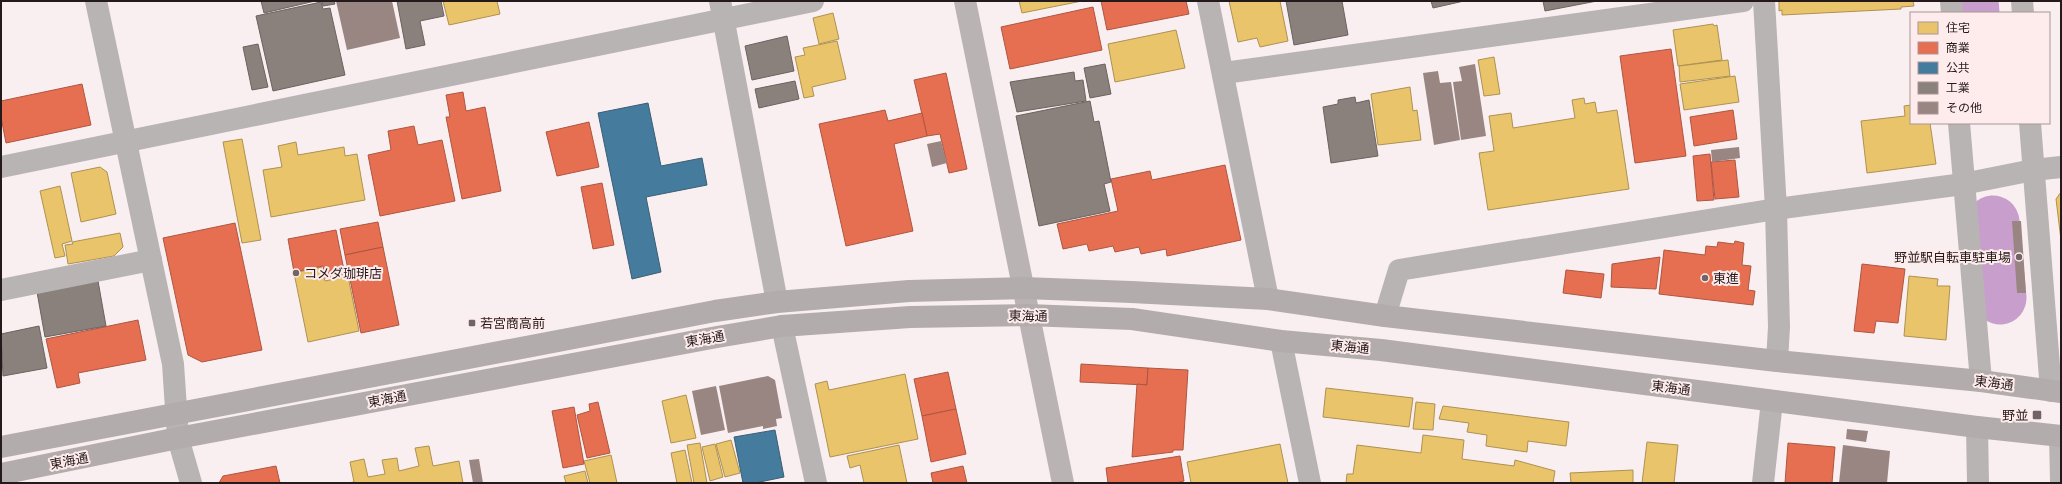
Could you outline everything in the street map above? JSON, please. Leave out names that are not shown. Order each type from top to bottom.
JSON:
[{"type":"main road","name":"東海通","points":[[1,447],[715,311],[777,302],[909,291],[1023,288],[1268,299],[1384,316],[1777,361],[1981,381],[2056,391]]},
{"type":"main road","name":"東海通","points":[[1,474],[178,438],[717,336],[782,326],[910,317],[1028,315],[1132,319],[1281,341],[1381,350],[1978,428],[2061,436]]},
{"type":"street","points":[[96,1],[173,364],[178,438],[192,483]]},
{"type":"street","points":[[1,167],[722,10],[813,1]]},
{"type":"street","points":[[965,1],[1063,483]]},
{"type":"street","points":[[1208,1],[1224,73],[1268,299]]},
{"type":"street","points":[[1224,73],[1743,1]]},
{"type":"street","points":[[1764,1],[1776,209],[1779,327],[1777,361]]},
{"type":"street","points":[[1951,1],[1952,12]]},
{"type":"street","points":[[2022,1],[2023,12]]},
{"type":"street","points":[[722,10],[777,302]]},
{"type":"street","points":[[1959,124],[1981,381]]},
{"type":"street","points":[[2030,124],[2033,170],[2056,391]]},
{"type":"street","points":[[1384,316],[1399,270],[1776,209],[1963,184],[2033,170],[2061,167]]},
{"type":"street","points":[[1,290],[151,260]]},
{"type":"street","points":[[782,326],[816,483]]},
{"type":"street","points":[[1281,341],[1310,483]]},
{"type":"street","points":[[1763,483],[1772,401]]},
{"type":"street","points":[[1978,428],[1978,483]]},
{"type":"street","points":[[2061,436],[2061,481]]},
{"type":"building: 住宅","points":[[443,1],[497,1],[500,14],[449,25]]},
{"type":"building: 住宅","points":[[1019,1],[1082,1],[1022,13]]},
{"type":"building: 住宅","points":[[1229,1],[1280,1],[1288,41],[1260,47],[1257,38],[1238,42]]},
{"type":"building: 住宅","points":[[1779,1],[1913,1],[1914,6],[1901,7],[1901,9],[1782,15],[1782,10],[1779,11]]},
{"type":"building: 住宅","points":[[833,13],[839,39],[819,44],[813,18]]},
{"type":"building: 住宅","points":[[1713,24],[1714,26],[1717,25],[1722,60],[1678,66],[1673,30]]},
{"type":"building: 住宅","points":[[1176,30],[1185,68],[1115,82],[1108,44]]},
{"type":"building: 住宅","points":[[837,41],[846,79],[812,87],[814,96],[804,98],[795,57],[805,55],[803,48]]},
{"type":"building: 住宅","points":[[1494,57],[1500,94],[1484,96],[1478,60]]},
{"type":"building: 住宅","points":[[1728,60],[1730,76],[1680,82],[1679,66]]},
{"type":"building: 住宅","points":[[1735,76],[1739,102],[1684,110],[1680,84]]},
{"type":"building: 住宅","points":[[1410,87],[1413,111],[1417,110],[1421,140],[1378,145],[1371,94]]},
{"type":"building: 住宅","points":[[1584,98],[1585,104],[1595,102],[1597,113],[1617,110],[1629,189],[1488,210],[1479,153],[1494,151],[1489,116],[1511,113],[1513,128],[1575,118],[1572,100]]},
{"type":"building: 住宅","points":[[1910,105],[1910,124],[1930,124],[1936,164],[1867,173],[1861,121],[1905,116],[1904,106]]},
{"type":"building: 住宅","points":[[242,139],[261,240],[242,243],[223,142]]},
{"type":"building: 住宅","points":[[296,142],[298,155],[344,147],[345,156],[357,154],[365,200],[271,217],[263,170],[282,167],[278,146]]},
{"type":"building: 住宅","points":[[100,167],[107,172],[116,214],[81,222],[71,173]]},
{"type":"building: 住宅","points":[[60,186],[72,241],[62,244],[65,256],[55,258],[40,191]]},
{"type":"building: 住宅","points":[[2061,192],[2061,240],[2056,199]]},
{"type":"building: 住宅","points":[[120,233],[123,247],[114,256],[68,264],[65,245],[73,244],[72,242]]},
{"type":"building: 住宅","points":[[321,267],[325,281],[348,276],[359,331],[308,342],[294,273]]},
{"type":"building: 住宅","points":[[1909,276],[1938,279],[1937,286],[1950,286],[1946,340],[1904,336]]},
{"type":"building: 住宅","points":[[905,374],[918,439],[830,457],[815,384],[827,381],[829,390]]},
{"type":"building: 住宅","points":[[1326,388],[1413,398],[1409,427],[1323,417]]},
{"type":"building: 住宅","points":[[686,395],[696,438],[671,443],[662,401]]},
{"type":"building: 住宅","points":[[1416,402],[1435,404],[1433,430],[1413,429]]},
{"type":"building: 住宅","points":[[1443,406],[1569,422],[1566,446],[1528,441],[1527,452],[1486,446],[1487,435],[1467,432],[1469,423],[1439,419]]},
{"type":"building: 住宅","points":[[1423,435],[1464,440],[1462,459],[1514,466],[1515,460],[1555,471],[1553,483],[1346,483],[1347,474],[1353,474],[1357,445],[1421,453]]},
{"type":"building: 住宅","points":[[731,440],[740,473],[725,477],[716,444]]},
{"type":"building: 住宅","points":[[1647,442],[1678,445],[1674,483],[1642,483]]},
{"type":"building: 住宅","points":[[700,443],[707,483],[694,483],[687,445]]},
{"type":"building: 住宅","points":[[715,444],[723,477],[710,481],[702,447]]},
{"type":"building: 住宅","points":[[1280,444],[1288,483],[1191,483],[1187,462]]},
{"type":"building: 住宅","points":[[899,445],[907,483],[864,483],[860,465],[850,468],[847,456]]},
{"type":"building: 住宅","points":[[429,446],[433,466],[459,461],[463,483],[347,483],[354,482],[350,462],[364,459],[368,477],[385,474],[382,460],[397,458],[399,471],[419,466],[415,448]]},
{"type":"building: 住宅","points":[[685,450],[692,483],[677,483],[671,453]]},
{"type":"building: 住宅","points":[[611,455],[617,483],[590,483],[584,461]]},
{"type":"building: 住宅","points":[[1633,470],[1633,483],[1571,483],[1570,473]]},
{"type":"building: 住宅","points":[[585,471],[588,483],[566,483],[564,476]]},
{"type":"building: 商業","points":[[1101,1],[1186,1],[1189,14],[1107,30]]},
{"type":"building: 商業","points":[[1093,7],[1102,50],[1010,69],[1001,27]]},
{"type":"building: 商業","points":[[1671,49],[1686,156],[1635,163],[1620,56]]},
{"type":"building: 商業","points":[[946,73],[967,169],[949,173],[940,134],[927,136],[914,80]]},
{"type":"building: 商業","points":[[82,84],[91,125],[6,143],[1,117],[1,101]]},
{"type":"building: 商業","points":[[463,92],[466,111],[485,107],[501,191],[462,199],[446,117],[450,117],[446,95]]},
{"type":"building: 商業","points":[[885,110],[888,121],[922,113],[927,136],[894,144],[913,231],[846,246],[819,124]]},
{"type":"building: 商業","points":[[1733,110],[1737,139],[1694,146],[1690,117]]},
{"type":"building: 商業","points":[[589,122],[599,167],[557,176],[546,132]]},
{"type":"building: 商業","points":[[414,126],[418,145],[442,140],[455,201],[380,216],[368,155],[391,150],[388,131]]},
{"type":"building: 商業","points":[[1710,154],[1714,200],[1697,201],[1693,156]]},
{"type":"building: 商業","points":[[1735,160],[1739,197],[1715,199],[1711,162]]},
{"type":"building: 商業","points":[[1225,165],[1241,240],[1167,256],[1166,249],[1141,254],[1139,247],[1115,252],[1113,246],[1089,251],[1087,244],[1063,249],[1057,224],[1118,211],[1111,179],[1150,171],[1152,180]]},
{"type":"building: 商業","points":[[602,183],[614,245],[593,249],[581,187]]},
{"type":"building: 商業","points":[[378,222],[383,247],[345,255],[340,229]]},
{"type":"building: 商業","points":[[235,223],[262,350],[202,362],[188,355],[163,238]]},
{"type":"building: 商業","points":[[336,230],[345,275],[325,278],[323,266],[294,272],[288,239]]},
{"type":"building: 商業","name":"東進","points":[[1735,241],[1744,243],[1742,265],[1751,266],[1748,290],[1755,291],[1753,305],[1659,294],[1664,250],[1705,255],[1706,246],[1717,247],[1718,242],[1734,244]]},
{"type":"building: 商業","points":[[383,247],[399,325],[361,333],[345,255]]},
{"type":"building: 商業","points":[[1660,257],[1656,289],[1611,287],[1612,264]]},
{"type":"building: 商業","points":[[1862,264],[1905,269],[1898,323],[1876,321],[1874,333],[1854,331]]},
{"type":"building: 商業","points":[[1566,270],[1604,274],[1601,298],[1563,293]]},
{"type":"building: 商業","points":[[138,320],[146,360],[78,373],[80,383],[57,388],[46,339]]},
{"type":"building: 商業","points":[[1081,364],[1148,368],[1147,385],[1080,382]]},
{"type":"building: 商業","points":[[1148,368],[1188,370],[1183,450],[1173,450],[1173,452],[1132,457],[1137,384],[1147,385]]},
{"type":"building: 商業","points":[[948,372],[956,409],[922,416],[914,379]]},
{"type":"building: 商業","points":[[598,402],[610,453],[587,458],[577,415],[590,411],[589,404]]},
{"type":"building: 商業","points":[[574,407],[584,464],[563,468],[552,411]]},
{"type":"building: 商業","points":[[956,409],[966,454],[931,462],[922,416]]},
{"type":"building: 商業","points":[[1788,443],[1835,447],[1832,483],[1785,483]]},
{"type":"building: 商業","points":[[1180,456],[1184,481],[1176,483],[1108,483],[1106,468]]},
{"type":"building: 商業","points":[[276,466],[280,483],[219,483],[223,476]]},
{"type":"building: 商業","points":[[963,466],[967,483],[933,483],[931,473]]},
{"type":"building: 公共","points":[[648,103],[661,166],[702,158],[707,185],[646,197],[661,272],[632,279],[598,113]]},
{"type":"building: 公共","points":[[775,430],[784,477],[755,483],[743,483],[734,437]]},
{"type":"building: 工業","points":[[261,1],[315,1],[264,13]]},
{"type":"building: 工業","points":[[322,1],[334,1],[335,4],[323,6]]},
{"type":"building: 工業","points":[[397,1],[441,1],[444,16],[420,21],[425,45],[406,49]]},
{"type":"building: 工業","points":[[1286,1],[1342,1],[1348,35],[1294,45]]},
{"type":"building: 工業","points":[[1431,1],[1464,1],[1433,8]]},
{"type":"building: 工業","points":[[1543,1],[1597,1],[1545,11]]},
{"type":"building: 工業","points":[[321,2],[323,9],[330,8],[345,75],[273,91],[256,16]]},
{"type":"building: 工業","points":[[787,36],[794,71],[752,80],[745,46]]},
{"type":"building: 工業","points":[[258,44],[268,87],[252,90],[243,47]]},
{"type":"building: 工業","points":[[1105,64],[1111,94],[1090,98],[1084,68]]},
{"type":"building: 工業","points":[[1074,72],[1075,81],[1083,80],[1086,101],[1017,112],[1010,82]]},
{"type":"building: 工業","points":[[795,81],[799,99],[759,108],[755,89]]},
{"type":"building: 工業","points":[[1355,97],[1356,103],[1369,100],[1378,156],[1331,163],[1323,107],[1338,104],[1338,100]]},
{"type":"building: 工業","points":[[1090,101],[1094,122],[1099,121],[1111,182],[1104,184],[1110,211],[1039,226],[1016,116]]},
{"type":"building: 工業","points":[[98,281],[106,326],[45,337],[37,292]]},
{"type":"building: 工業","points":[[39,326],[47,368],[3,376],[1,334]]},
{"type":"building: その他","points":[[336,1],[392,1],[400,38],[347,50]]},
{"type":"building: その他","points":[[1475,64],[1486,136],[1461,140],[1453,82],[1462,81],[1459,67]]},
{"type":"building: その他","points":[[1438,71],[1440,83],[1451,82],[1460,140],[1434,145],[1423,73]]},
{"type":"building: その他","points":[[941,141],[947,163],[932,167],[927,144]]},
{"type":"building: その他","points":[[1739,147],[1740,158],[1712,162],[1711,150]]},
{"type":"building: その他","name":"野並駅自転車駐車場","points":[[2012,221],[2021,221],[2026,293],[2017,293]]},
{"type":"building: その他","points":[[768,376],[775,380],[782,418],[776,419],[777,426],[763,429],[763,426],[728,433],[719,386]]},
{"type":"building: その他","points":[[716,386],[725,430],[701,435],[692,391]]},
{"type":"building: その他","points":[[1847,429],[1868,431],[1866,442],[1846,439]]},
{"type":"building: その他","points":[[1843,445],[1890,451],[1887,483],[1839,483]]},
{"type":"building: その他","points":[[479,459],[483,483],[473,483],[469,460]]},
{"type":"waterway","points":[[1972,1],[1973,12]]},
{"type":"waterway","points":[[1993,222],[2000,298]]},
{"type":"place","name":"野並駅自転車駐車場","points":[[2019,257]]},
{"type":"place","name":"コメダ珈琲店","points":[[296,273]]},
{"type":"place","name":"東進","points":[[1705,278]]},
{"type":"place","name":"若宮商高前","points":[[472,323]]},
{"type":"place","name":"野並","points":[[2037,415]]}]
